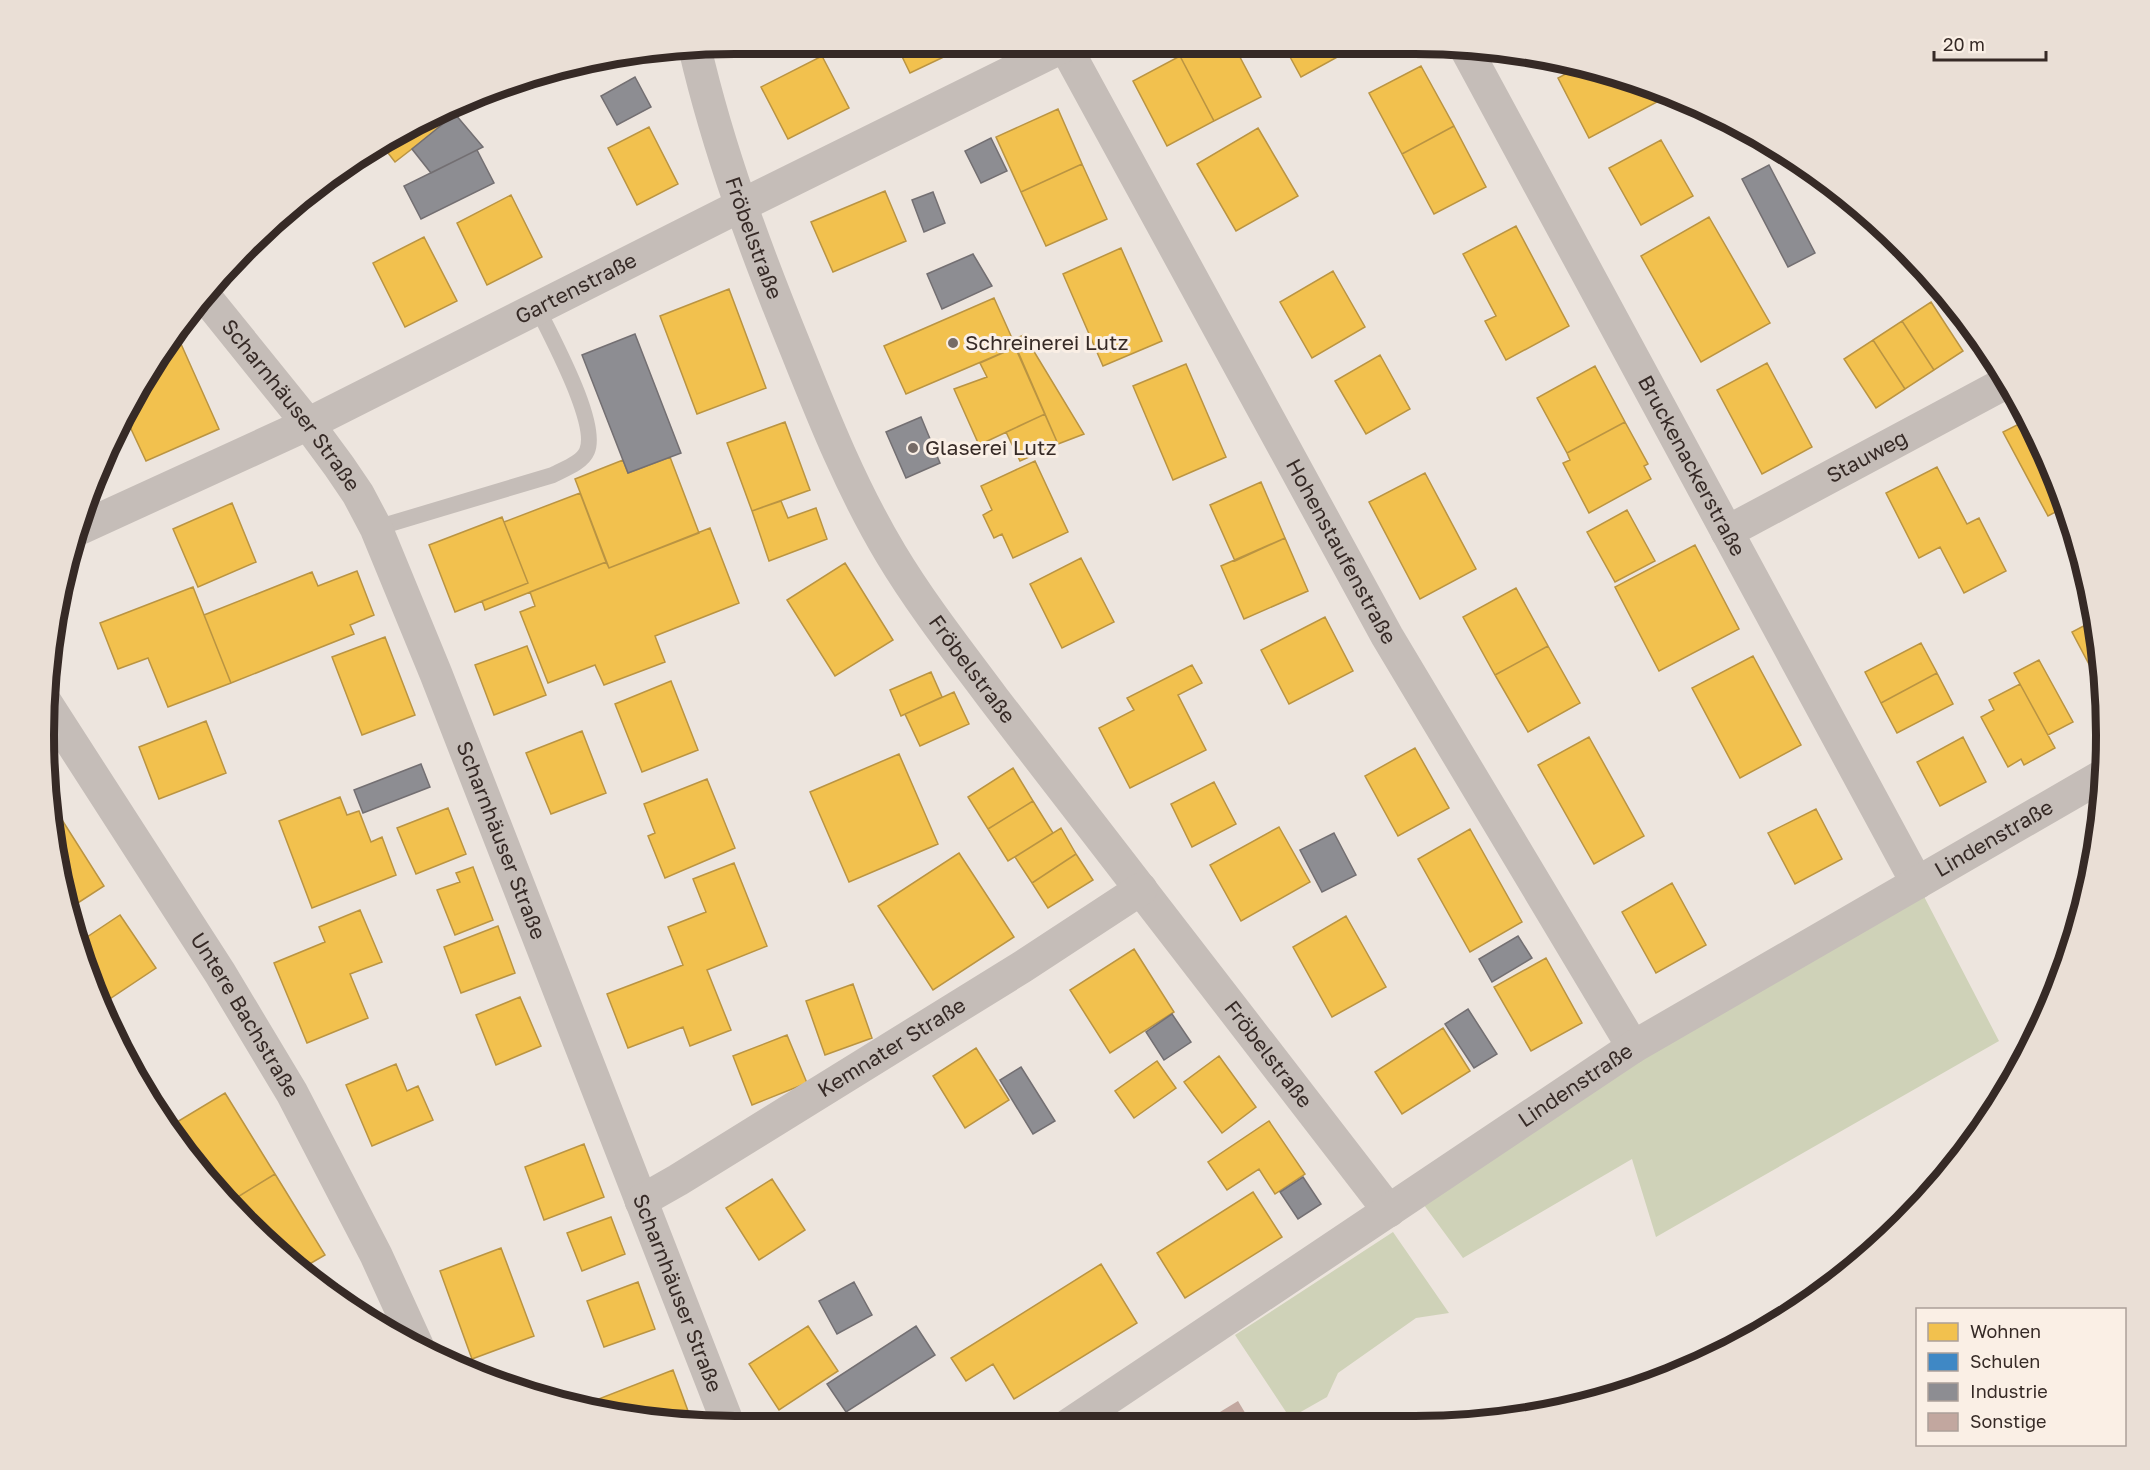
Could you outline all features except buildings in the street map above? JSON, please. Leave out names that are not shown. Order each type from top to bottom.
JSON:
[{"type":"street","name":"Gartenstraße","points":[[87,525],[309,424],[740,206],[1049,54]]},
{"type":"street","name":"Hohenstaufenstraße","points":[[1072,54],[1387,636],[1633,1047]]},
{"type":"street","name":"Fröbelstraße","points":[[696,55],[713,122],[740,206],[818,404],[861,499],[892,555],[993,698],[1389,1211]]},
{"type":"street","name":"Bruckenackerstraße","points":[[1470,56],[1917,883]]},
{"type":"street","name":"Scharnhäuser Straße","points":[[210,302],[309,424],[358,495],[375,528],[436,674],[725,1416]]},
{"type":"street","name":"Stauweg","points":[[1727,532],[1999,386]]},
{"type":"street","name":"Untere Bachstraße","points":[[54,716],[214,963],[281,1074],[371,1245],[412,1335]]},
{"type":"street","name":"Lindenstraße","points":[[1082,1416],[1633,1047],[2095,780]]},
{"type":"street","name":"Kemnater Straße","points":[[641,1201],[1022,967],[1141,890]]},
{"type":"lane","points":[[375,528],[554,475],[575,464],[587,452],[590,435],[582,405],[538,309]]},
{"type":"green space","points":[[1917,883],[1999,1041],[1656,1237],[1632,1159],[1463,1258],[1421,1201]]},
{"type":"green space","points":[[1393,1232],[1449,1313],[1416,1318],[1338,1373],[1327,1397],[1294,1416],[1289,1416],[1235,1335]]},
{"type":"place","name":"Schreinerei Lutz","points":[[953,343]]},
{"type":"place","name":"Glaserei Lutz","points":[[913,448]]}]
